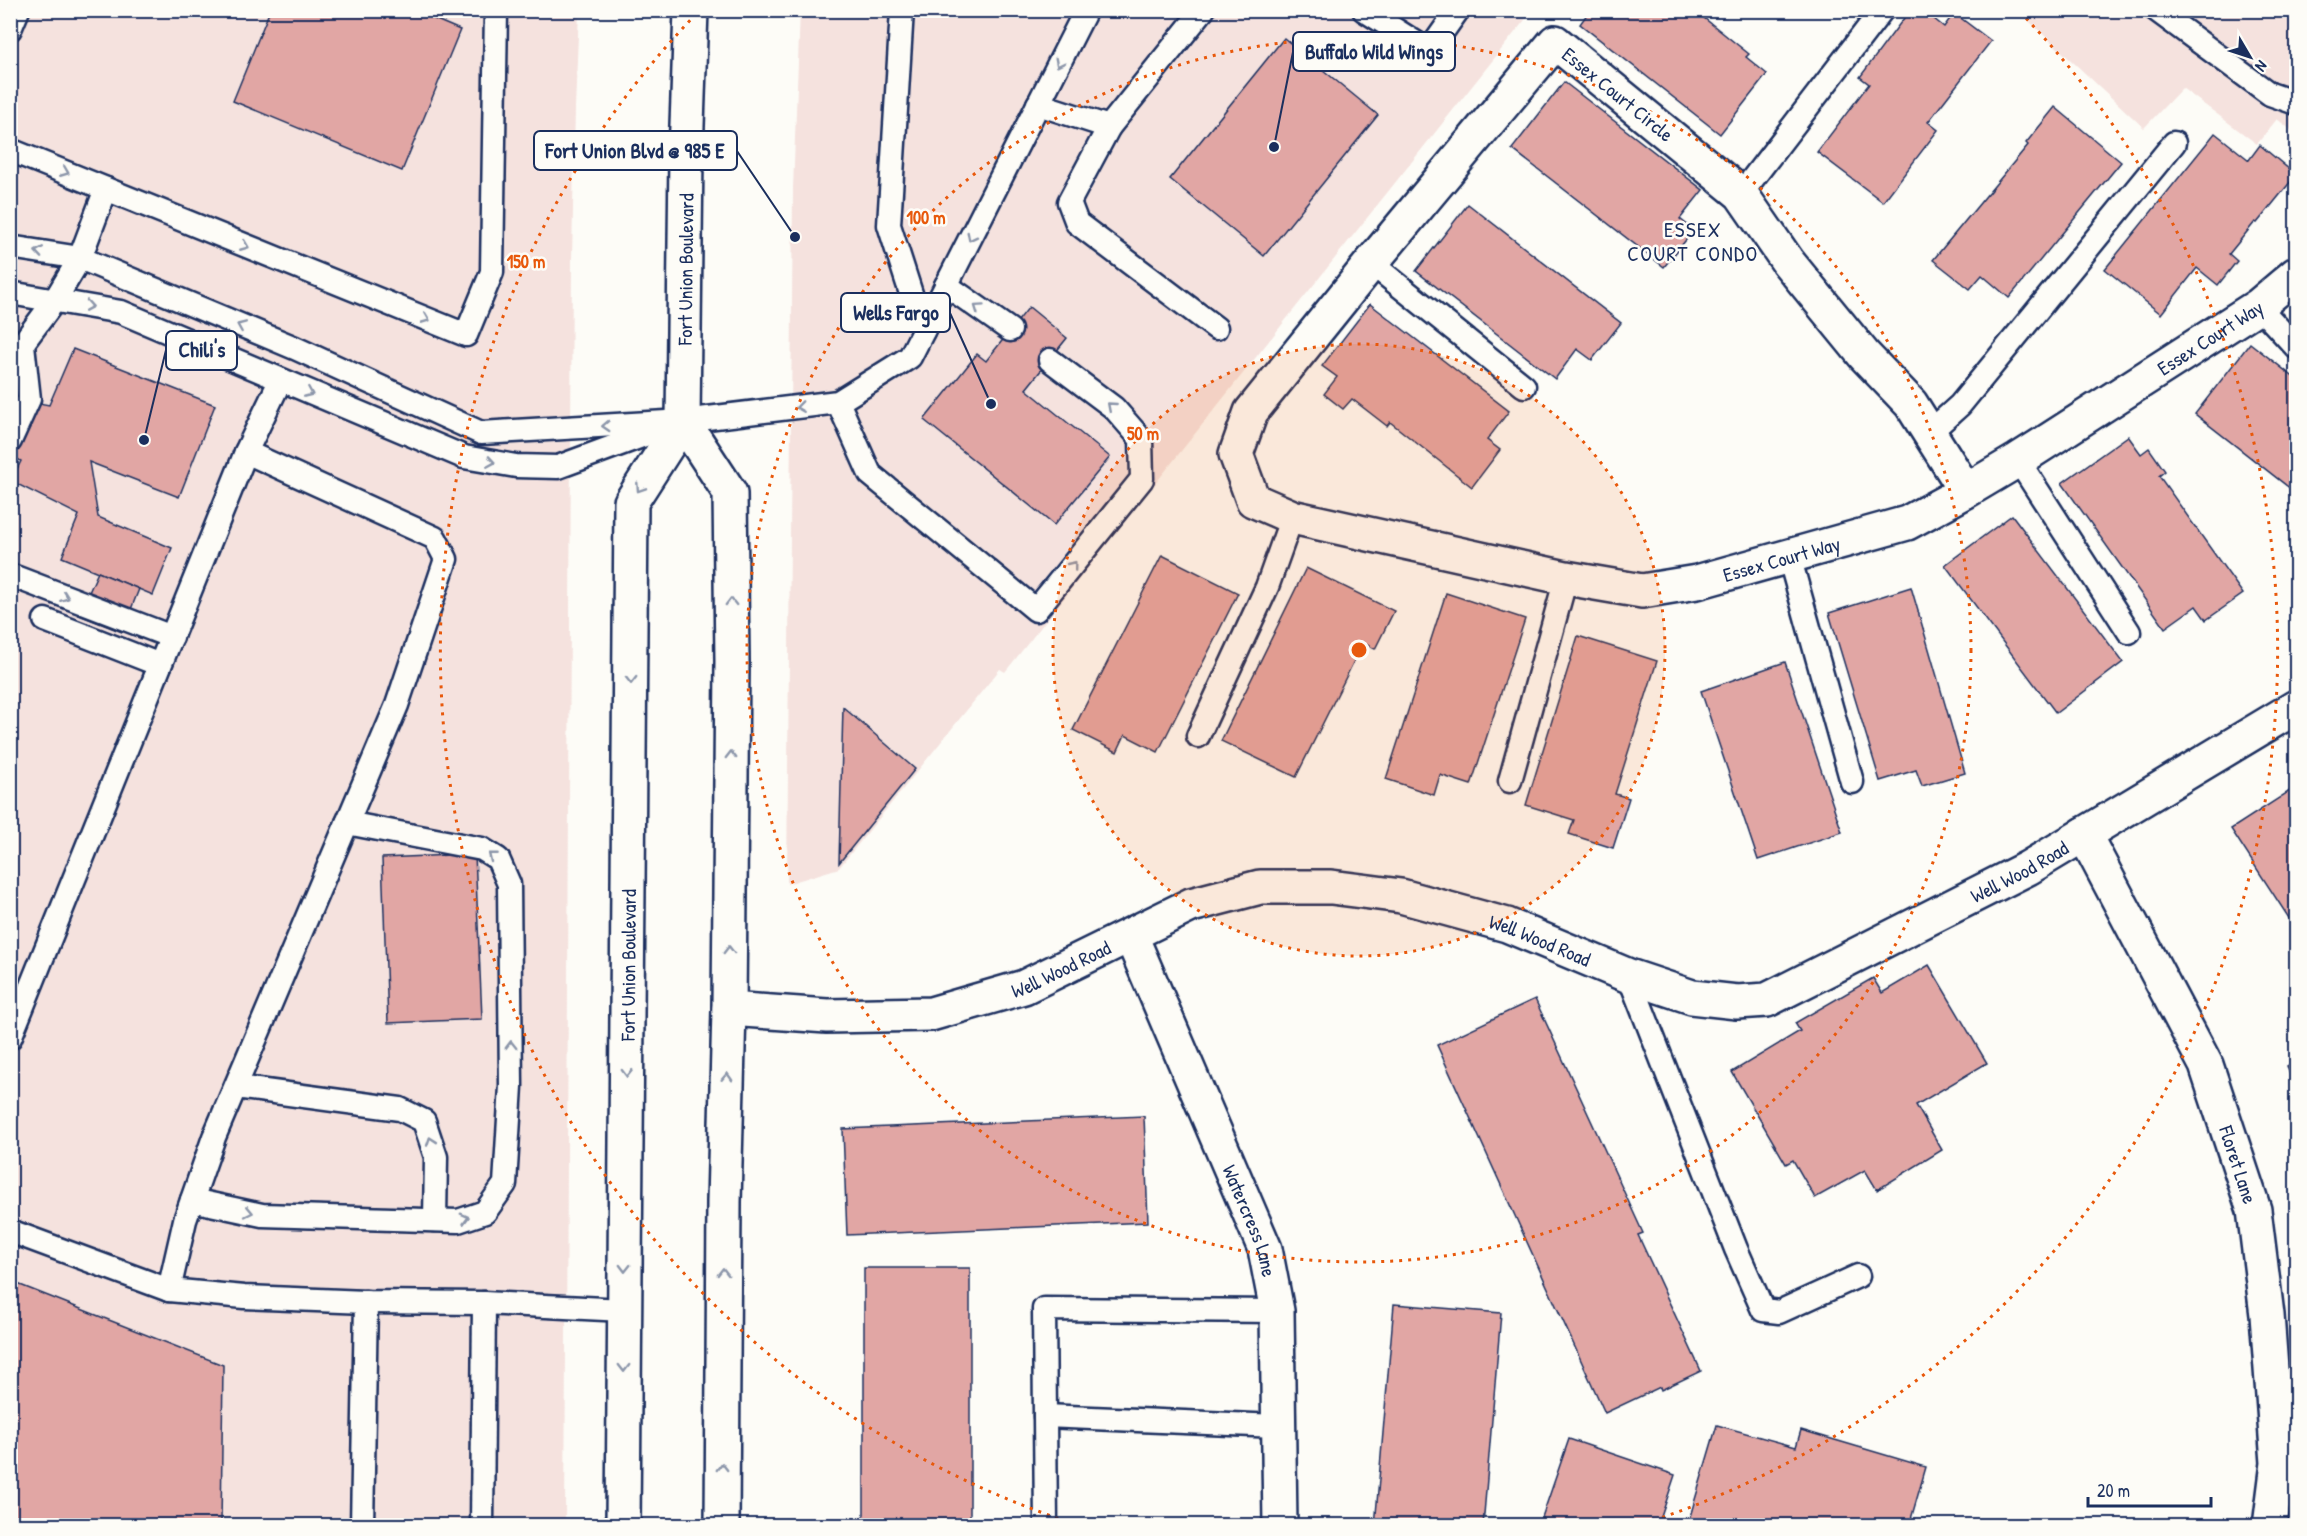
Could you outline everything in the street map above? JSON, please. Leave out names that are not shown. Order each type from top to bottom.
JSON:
[{"type":"street","name":"Fort Union Boulevard","points":[[623,1526],[631,502],[683,421],[686,154],[691,10]]},
{"type":"street","name":"Essex Court Circle","points":[[1236,454],[1251,412],[1555,42],[1741,194],[1788,262],[1864,355],[1911,404],[1966,491]]},
{"type":"street","name":"Essex Court Way","points":[[1236,454],[1252,500],[1292,517],[1566,578],[1642,591],[1698,582],[1906,523],[1966,491],[2018,459],[2258,306],[2296,274]]},
{"type":"street","points":[[683,421],[730,493],[732,661],[722,1526]]},
{"type":"street","name":"Well Wood Road","points":[[729,1009],[827,1016],[931,1014],[1024,987],[1191,906],[1260,887],[1332,887],[1401,896],[1507,925],[1629,976],[1692,997],[1737,1002],[1767,1000],[2028,868],[2296,707]]},
{"type":"street","name":"Floret Lane","points":[[2084,834],[2206,1065],[2254,1210],[2267,1315],[2278,1463],[2270,1526]]},
{"type":"street","name":"Watercress Lane","points":[[1131,936],[1265,1250],[1277,1311],[1280,1526]]},
{"type":"lane","points":[[10,29],[18,10]]},
{"type":"lane","points":[[10,150],[466,335],[492,272],[496,10]]},
{"type":"lane","points":[[902,10],[888,225],[923,331]]},
{"type":"lane","points":[[10,247],[80,258],[295,348],[481,433],[683,421],[838,402],[910,357],[1086,10]]},
{"type":"lane","points":[[1203,10],[1109,127],[1069,202],[1077,223],[1216,328]]},
{"type":"lane","points":[[1364,10],[1429,51],[1458,10]]},
{"type":"lane","points":[[1741,194],[1882,10]]},
{"type":"lane","points":[[2156,10],[2270,94],[2296,103]]},
{"type":"lane","points":[[1038,104],[1109,127]]},
{"type":"lane","points":[[1930,432],[1960,405],[2174,143]]},
{"type":"lane","points":[[10,369],[23,343],[55,300],[80,258],[106,189]]},
{"type":"lane","points":[[1371,264],[1524,386]]},
{"type":"lane","points":[[946,285],[1011,330]]},
{"type":"lane","points":[[10,293],[121,312],[464,457],[516,466],[558,467],[683,421]]},
{"type":"lane","points":[[2258,306],[2296,347]]},
{"type":"lane","points":[[10,441],[29,399],[23,343]]},
{"type":"lane","points":[[838,402],[870,474],[1036,610],[1142,478],[1141,439],[1114,408],[1050,360]]},
{"type":"lane","points":[[10,1038],[246,452],[280,381]]},
{"type":"lane","points":[[169,1290],[185,1220],[214,1137],[397,705],[446,559],[435,538],[246,452]]},
{"type":"lane","points":[[2018,459],[2129,632]]},
{"type":"lane","points":[[1198,736],[1267,587],[1292,517]]},
{"type":"lane","points":[[1789,556],[1852,782]]},
{"type":"lane","points":[[10,575],[171,637]]},
{"type":"lane","points":[[1510,781],[1566,578]]},
{"type":"lane","points":[[45,620],[160,665]]},
{"type":"lane","points":[[192,1200],[262,1215],[458,1221],[485,1212],[506,1184],[511,1086],[509,885],[498,859],[482,849],[347,823]]},
{"type":"lane","points":[[1629,976],[1731,1238],[1763,1310],[1779,1312],[1858,1276]]},
{"type":"lane","points":[[236,1087],[400,1109],[424,1121],[436,1156],[435,1220]]},
{"type":"lane","points":[[10,1231],[169,1290],[244,1297],[624,1310]]},
{"type":"lane","points":[[362,1526],[366,1302]]},
{"type":"lane","points":[[482,1526],[484,1304]]},
{"type":"lane","points":[[1046,1526],[1044,1309],[1277,1311]]},
{"type":"lane","points":[[1045,1416],[1277,1426]]},
{"type":"shaded area","points":[[10,11],[579,11],[572,260],[565,1525],[11,1525]]},
{"type":"shaded area","points":[[800,11],[1532,11],[1005,672],[1000,669],[839,868],[787,884],[793,188]]},
{"type":"shaded area","points":[[2018,11],[2296,11],[2296,134],[2277,119],[2257,144],[2182,88],[2144,128]]},
{"type":"building","points":[[270,10],[413,10],[460,30],[402,171],[233,101]]},
{"type":"building","points":[[1590,10],[1694,10],[1749,54],[1746,57],[1767,74],[1720,134],[1580,24]]},
{"type":"building","points":[[1910,10],[1923,10],[1944,27],[1954,13],[1991,41],[1928,122],[1938,130],[1883,202],[1817,152],[1869,84],[1860,77]]},
{"type":"building","points":[[1284,38],[1378,115],[1264,256],[1170,179]]},
{"type":"building","points":[[1564,82],[1703,190],[1680,219],[1694,230],[1664,267],[1512,149]]},
{"type":"building","points":[[2055,107],[2121,162],[2009,298],[1982,275],[1970,289],[1933,260],[2028,145],[2026,143]]},
{"type":"building","points":[[2215,133],[2249,160],[2260,145],[2296,175],[2229,254],[2237,261],[2218,285],[2197,268],[2161,314],[2105,269]]},
{"type":"building","points":[[1468,204],[1621,323],[1592,360],[1577,349],[1555,379],[1416,271]]},
{"type":"building","points":[[1370,304],[1509,411],[1487,440],[1500,450],[1472,487],[1390,422],[1387,426],[1352,399],[1343,409],[1324,394],[1337,377],[1322,366]]},
{"type":"building","points":[[1029,307],[1067,338],[1026,389],[1110,457],[1054,525],[924,420],[977,354],[986,361]]},
{"type":"building","points":[[2250,343],[2296,379],[2296,493],[2195,414]]},
{"type":"building","points":[[73,349],[215,405],[179,497],[89,462],[98,517],[172,548],[153,595],[62,557],[79,515],[11,481],[21,461],[10,455],[34,402],[49,405]]},
{"type":"building","points":[[2128,436],[2141,454],[2149,448],[2165,471],[2159,476],[2243,594],[2206,620],[2196,606],[2165,628],[2062,483]]},
{"type":"building","points":[[2012,515],[2123,662],[2056,713],[1945,565]]},
{"type":"building","points":[[1162,555],[1238,593],[1158,752],[1125,735],[1117,752],[1073,730]]},
{"type":"building","points":[[1306,568],[1394,611],[1375,649],[1363,643],[1296,777],[1221,741]]},
{"type":"building","points":[[98,572],[139,589],[122,632],[79,615]]},
{"type":"building","points":[[1911,587],[1965,773],[1922,786],[1916,770],[1880,781],[1829,613]]},
{"type":"building","points":[[1446,593],[1525,619],[1471,785],[1440,775],[1434,795],[1386,779]]},
{"type":"building","points":[[1578,636],[1657,661],[1615,794],[1629,798],[1613,848],[1569,834],[1574,820],[1526,805]]},
{"type":"building","points":[[1785,662],[1842,832],[1758,860],[1701,691]]},
{"type":"building","points":[[843,707],[915,769],[839,863]]},
{"type":"building","points":[[2296,787],[2296,929],[2231,829]]},
{"type":"building","points":[[475,854],[482,1019],[388,1023],[382,858]]},
{"type":"building","points":[[1929,965],[1987,1063],[1916,1105],[1942,1150],[1877,1190],[1865,1170],[1815,1198],[1793,1160],[1786,1164],[1732,1072],[1800,1031],[1795,1023],[1873,978],[1882,993]]},
{"type":"building","points":[[1535,999],[1643,1233],[1638,1235],[1701,1371],[1605,1413],[1437,1045]]},
{"type":"building","points":[[2296,1062],[2296,1093],[2287,1066]]},
{"type":"building","points":[[1144,1116],[1148,1222],[847,1235],[843,1129]]},
{"type":"building","points":[[864,1268],[970,1268],[970,1526],[864,1526]]},
{"type":"building","points":[[10,1281],[223,1365],[221,1526],[10,1526]]},
{"type":"building","points":[[1394,1304],[1501,1313],[1483,1526],[1375,1526]]},
{"type":"building","points":[[1717,1425],[1796,1447],[1801,1430],[1926,1467],[1909,1526],[1709,1526],[1689,1520]]},
{"type":"building","points":[[1569,1439],[1675,1475],[1658,1526],[1539,1526]]},
{"type":"place","name":"Buffalo Wild Wings","points":[[1274,147]]},
{"type":"place","name":"Fort Union Blvd @ 985 E","points":[[795,237]]},
{"type":"place","name":"Wells Fargo","points":[[991,404]]},
{"type":"place","name":"Chili's","points":[[144,440]]},
{"type":"district","name":"ESSEX COURT CONDO","points":[[1693,241]]}]
